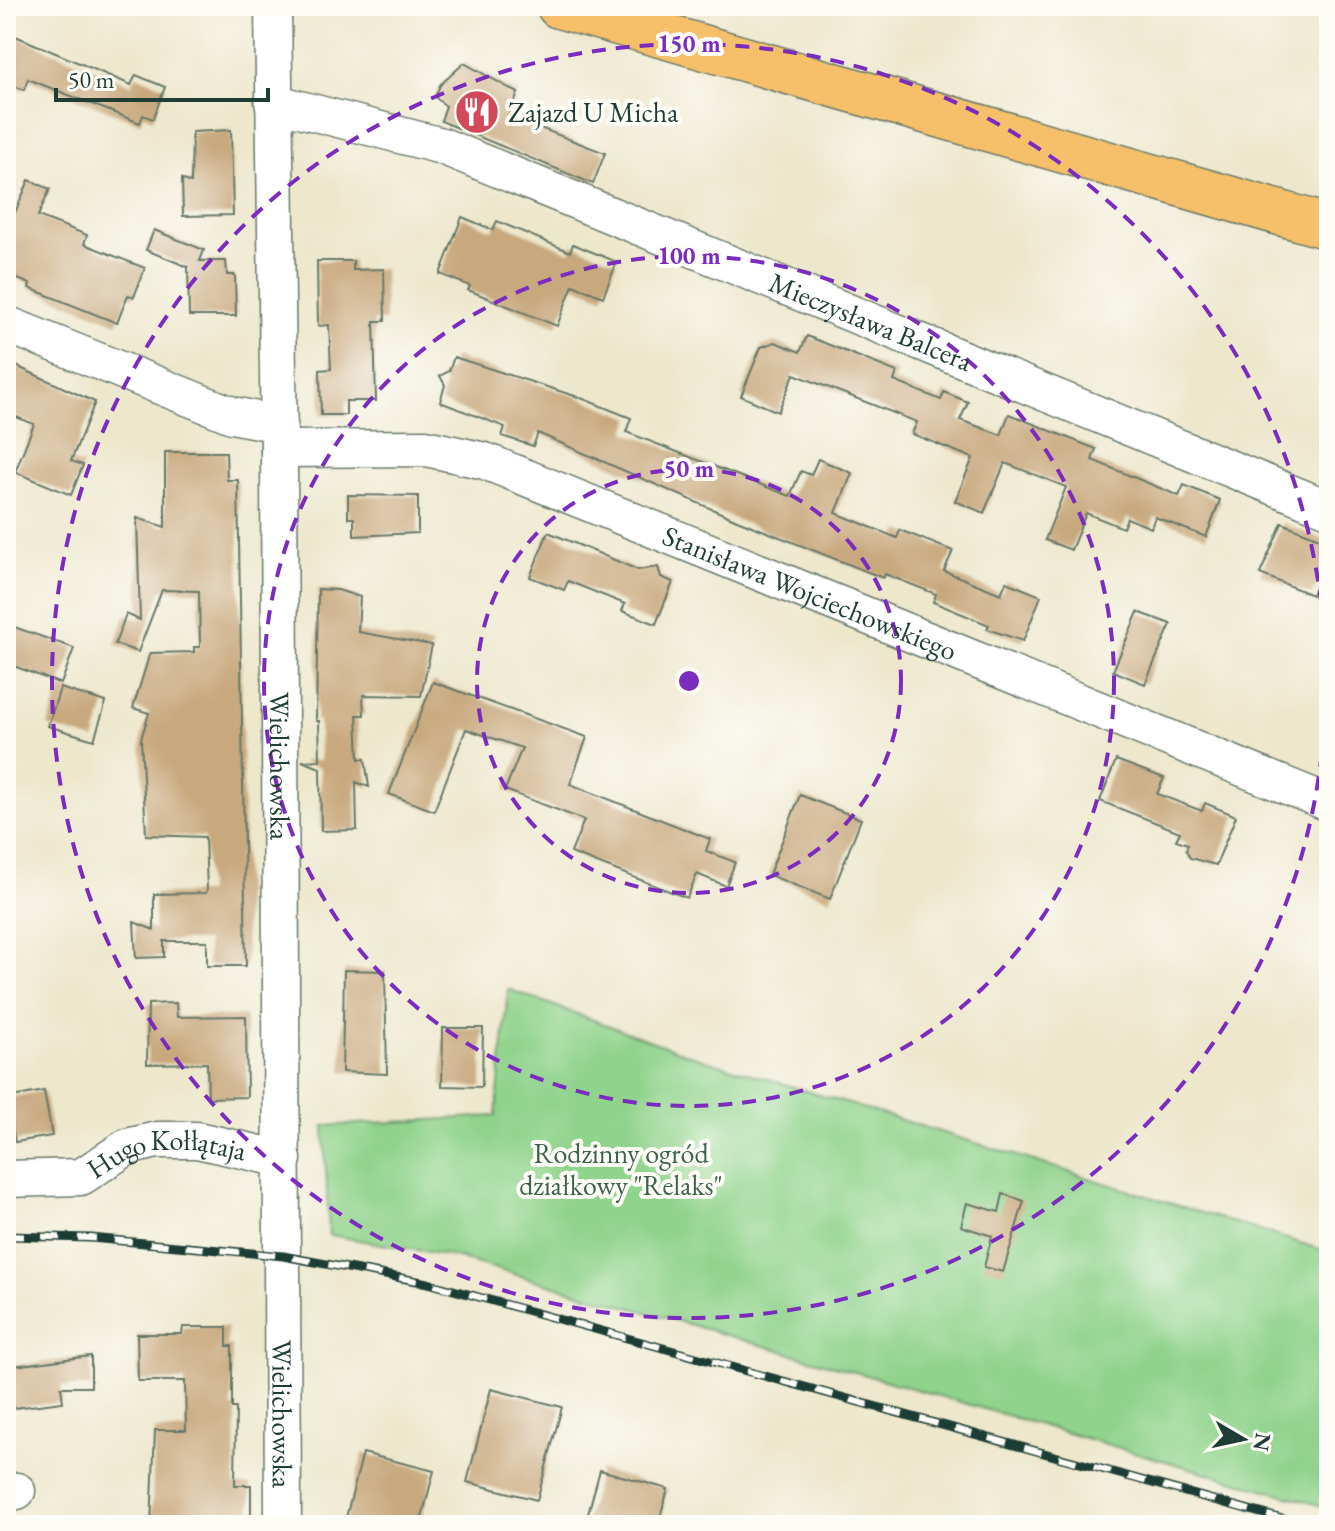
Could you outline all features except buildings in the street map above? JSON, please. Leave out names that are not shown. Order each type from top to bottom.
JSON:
[{"type":"main road","points":[[559,6],[1329,227]]},
{"type":"street","name":"Wielichowska","points":[[273,6],[279,436],[283,1525]]},
{"type":"street","name":"Mieczysława Balcera","points":[[273,102],[442,146],[1329,509]]},
{"type":"street","name":"Stanisława Wojciechowskiego","points":[[6,324],[279,436],[426,448],[485,461],[1329,803]]},
{"type":"street","name":"Hugo Kołłątaja","points":[[6,1179],[81,1177],[127,1147],[157,1140],[197,1140],[283,1159]]},
{"type":"green space","name":"Rodzinny ogród działkowy \"Relaks\"","points":[[508,989],[687,1054],[1329,1252],[1329,1508],[451,1256],[329,1235],[324,1126],[496,1116]]},
{"type":"railway","points":[[6,1236],[91,1238],[283,1256],[428,1283],[1304,1525]]},
{"type":"place","name":"Zajazd U Micha","points":[[477,112]]}]
